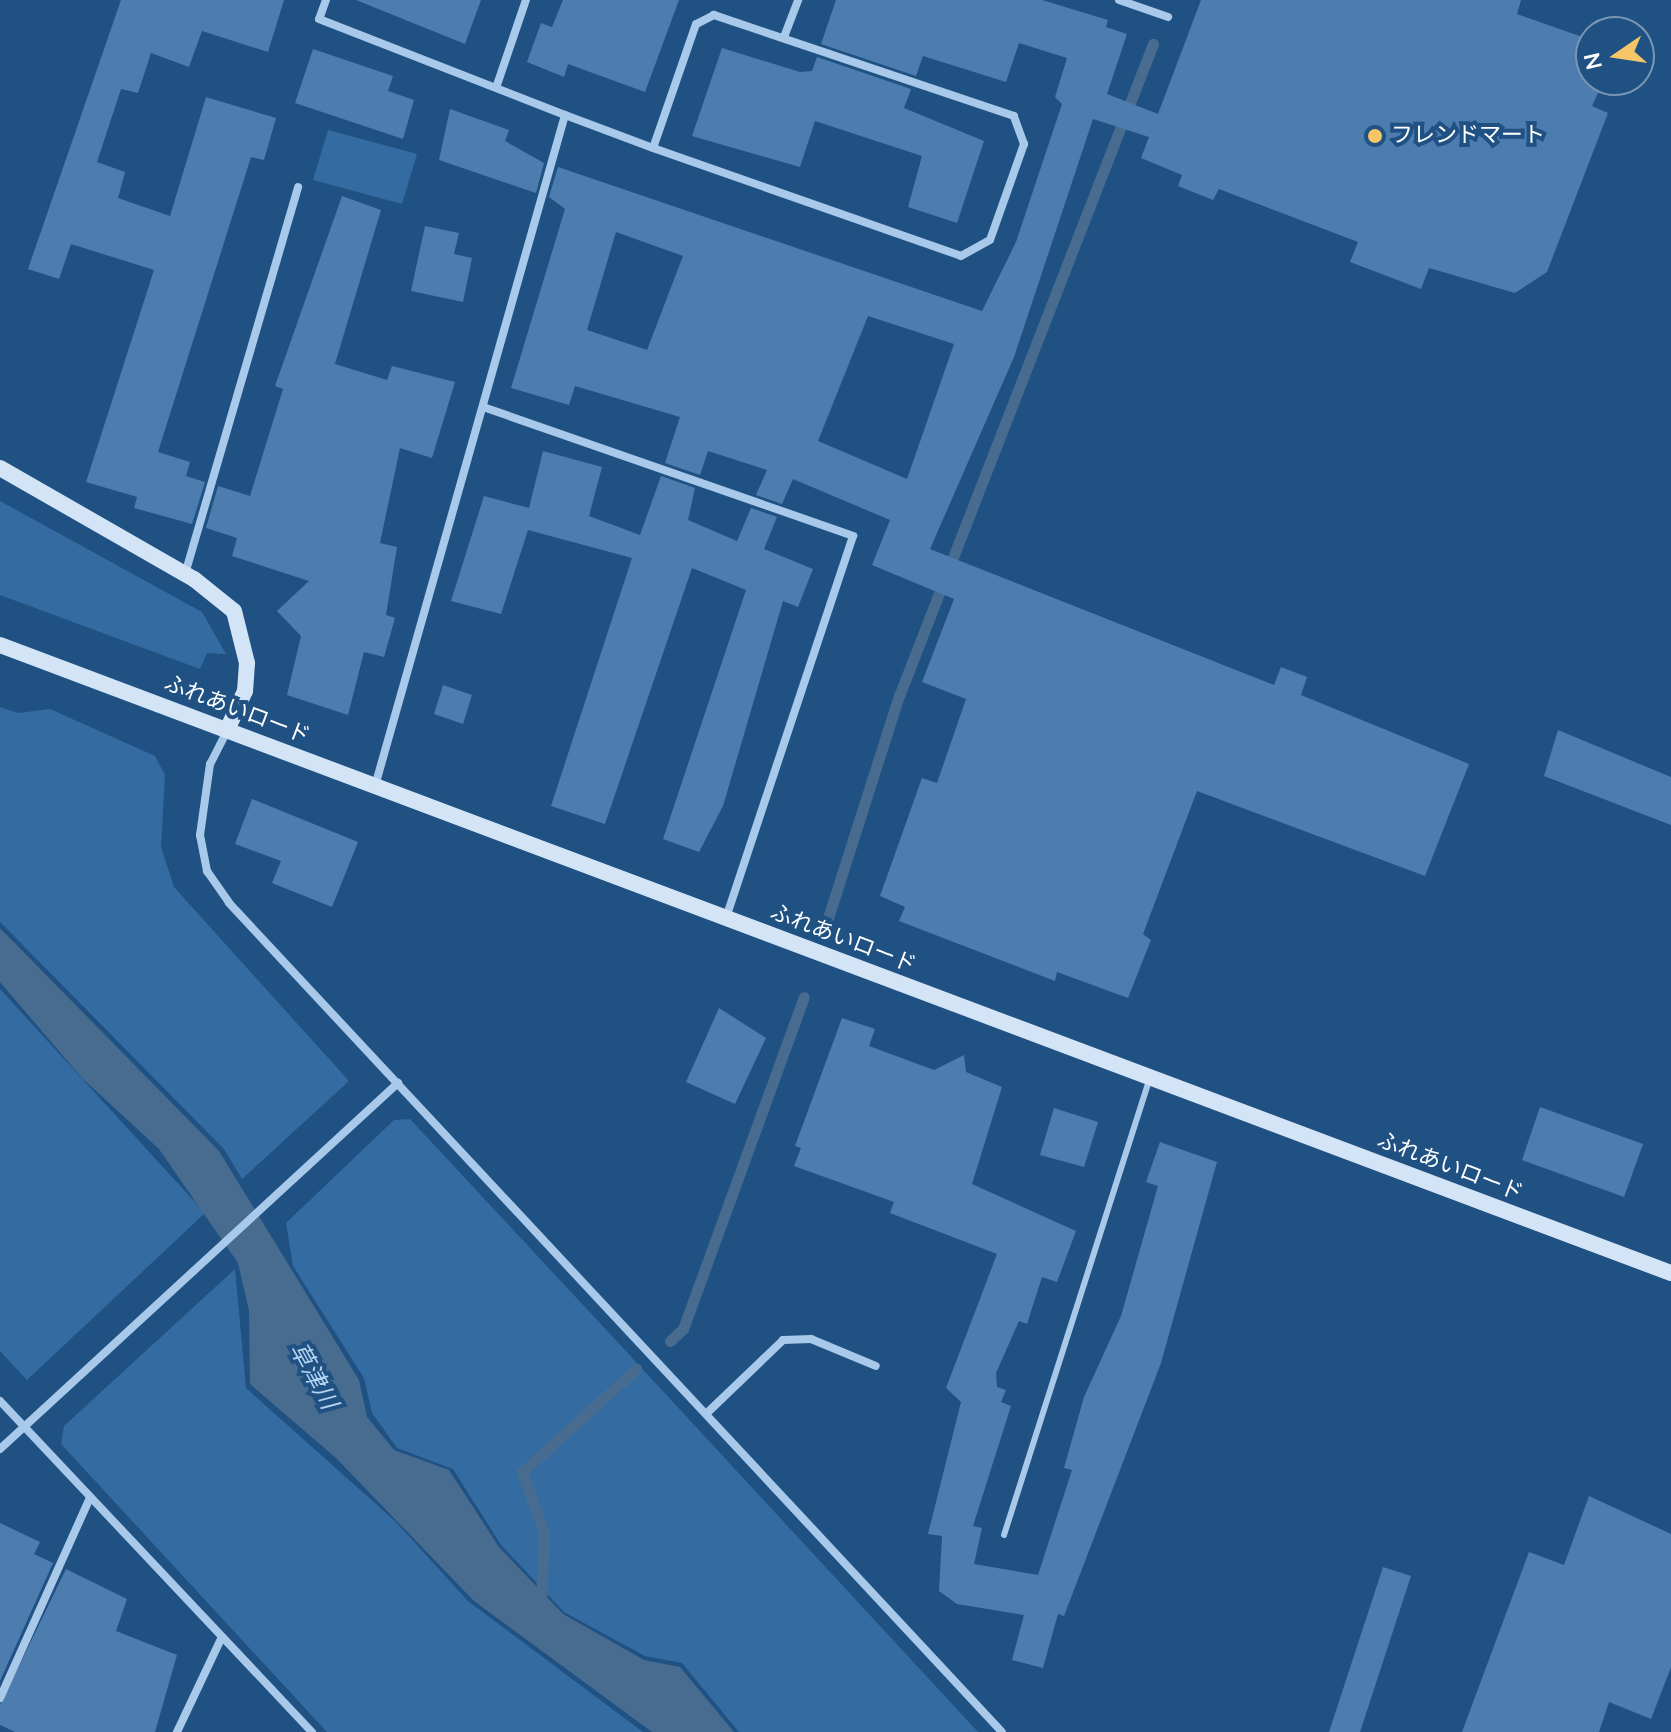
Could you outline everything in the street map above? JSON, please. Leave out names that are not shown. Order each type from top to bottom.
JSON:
[{"type":"street","points":[[326,0],[319,19],[497,85],[653,148],[961,256],[990,240],[1024,144],[1014,116],[714,15],[696,24],[653,148]]},
{"type":"street","points":[[497,85],[526,0]]},
{"type":"street","points":[[784,37],[798,0]]},
{"type":"street","points":[[1119,0],[1168,17]]},
{"type":"street","points":[[375,786],[486,408],[565,115]]},
{"type":"street","points":[[185,575],[298,187]]},
{"type":"street","points":[[486,408],[853,536],[725,918]]},
{"type":"street","points":[[0,468],[185,575],[234,611],[247,640],[245,691],[227,730],[202,801],[207,871],[398,1083],[1002,1732]]},
{"type":"street","name":"ふれあいロード","points":[[0,645],[1671,1273]]},
{"type":"street","points":[[0,1449],[50,1408],[398,1083]]},
{"type":"street","points":[[707,1413],[783,1340],[811,1339],[876,1366]]},
{"type":"street","points":[[0,1401],[312,1732]]},
{"type":"street","points":[[0,1698],[90,1498]]},
{"type":"street","points":[[177,1732],[222,1637]]},
{"type":"lane","points":[[1004,1535],[1150,1077]]},
{"type":"shaded area","points":[[328,130],[417,154],[402,204],[313,180]]},
{"type":"shaded area","points":[[0,501],[202,612],[226,654],[207,653],[200,669],[0,595]]},
{"type":"shaded area","points":[[0,707],[18,713],[50,709],[155,756],[165,775],[161,847],[174,887],[349,1081],[242,1179],[224,1149],[0,922]]},
{"type":"shaded area","points":[[0,989],[205,1213],[27,1380],[0,1351]]},
{"type":"shaded area","points":[[410,1119],[978,1732],[739,1732],[682,1663],[645,1656],[564,1612],[501,1545],[453,1469],[397,1448],[372,1413],[364,1378],[293,1266],[286,1223],[394,1120]]},
{"type":"shaded area","points":[[235,1269],[246,1388],[395,1521],[468,1601],[643,1732],[327,1732],[61,1444],[64,1426]]},
{"type":"water","name":"草津川","points":[[0,928],[219,1151],[359,1380],[367,1417],[394,1450],[449,1470],[499,1547],[563,1614],[644,1660],[680,1667],[734,1732],[652,1732],[474,1601],[336,1458],[250,1384],[249,1311],[238,1263],[159,1149],[82,1078],[0,982]]},
{"type":"building","points":[[121,0],[284,0],[268,52],[202,31],[189,67],[151,53],[138,93],[121,89],[97,162],[125,172],[118,198],[170,216],[206,97],[276,118],[264,160],[251,157],[158,452],[190,462],[186,476],[205,482],[192,524],[134,508],[137,497],[86,482],[154,270],[71,244],[59,279],[28,269]]},
{"type":"building","points":[[356,0],[481,0],[465,44]]},
{"type":"building","points":[[563,0],[679,0],[645,92],[568,64],[564,77],[527,62],[541,23],[552,27]]},
{"type":"building","points":[[836,0],[1042,0],[1108,20],[1106,27],[1127,34],[1107,94],[1158,114],[1201,0],[1521,0],[1517,14],[1575,34],[1575,96],[1597,96],[1592,106],[1608,113],[1547,272],[1515,293],[1429,268],[1421,289],[1350,262],[1358,242],[1219,189],[1213,200],[1178,186],[1182,175],[1141,158],[1149,137],[1093,119],[1014,357],[930,549],[1274,685],[1281,667],[1307,677],[1301,695],[1469,764],[1425,876],[1197,791],[1143,934],[1151,940],[1128,998],[1057,972],[1055,981],[899,921],[905,907],[880,896],[922,778],[937,783],[966,699],[922,682],[954,599],[872,565],[890,520],[793,479],[782,504],[756,495],[767,470],[708,451],[700,475],[665,463],[680,417],[575,386],[569,405],[511,388],[565,209],[549,197],[558,167],[982,311],[1016,242],[1062,104],[1055,97],[1067,58],[1019,43],[1006,82],[923,56],[916,76],[821,44]],"holes":[[[616,232],[683,256],[647,350],[587,330]],[[868,316],[954,344],[907,479],[818,441]]]},
{"type":"building","points":[[722,48],[800,72],[812,71],[817,57],[911,89],[904,108],[984,141],[957,223],[908,207],[922,156],[815,121],[800,167],[692,136]]},
{"type":"building","points":[[313,49],[393,76],[388,91],[414,100],[403,139],[295,103]]},
{"type":"building","points":[[450,109],[509,130],[505,141],[544,163],[536,193],[439,160]]},
{"type":"building","points":[[342,196],[381,210],[335,364],[387,380],[392,366],[455,382],[432,458],[400,448],[380,543],[397,547],[386,615],[395,618],[384,657],[364,652],[348,715],[287,695],[301,636],[277,611],[309,581],[232,556],[237,538],[206,528],[218,486],[250,496],[283,389],[275,386]]},
{"type":"building","points":[[425,226],[459,233],[454,254],[472,258],[463,302],[411,291]]},
{"type":"building","points":[[543,451],[602,467],[589,516],[640,535],[661,476],[695,488],[688,520],[737,541],[751,508],[777,517],[764,549],[813,569],[798,607],[783,601],[723,806],[699,852],[663,839],[746,590],[692,568],[605,824],[551,806],[632,558],[528,530],[501,614],[451,601],[484,496],[529,508]]},
{"type":"building","points":[[443,685],[472,695],[463,724],[434,714]]},
{"type":"building","points":[[1558,730],[1671,777],[1671,825],[1544,776]]},
{"type":"building","points":[[252,799],[358,842],[332,907],[272,883],[281,861],[235,844]]},
{"type":"building","points":[[719,1008],[766,1038],[735,1104],[686,1082]]},
{"type":"building","points":[[842,1018],[875,1029],[869,1046],[934,1070],[964,1055],[966,1072],[1002,1087],[972,1184],[1076,1231],[1057,1282],[1042,1277],[1027,1324],[1019,1321],[996,1373],[997,1387],[1006,1390],[1001,1402],[1011,1406],[973,1526],[982,1528],[974,1564],[1038,1575],[1072,1470],[1064,1468],[1084,1397],[1121,1316],[1158,1186],[1146,1182],[1160,1142],[1217,1162],[1161,1363],[1064,1616],[1058,1614],[1043,1668],[1012,1660],[1024,1615],[957,1604],[939,1591],[942,1536],[928,1534],[961,1402],[946,1388],[997,1254],[890,1213],[894,1202],[794,1166],[801,1148],[795,1146]]},
{"type":"building","points":[[1540,1107],[1643,1144],[1624,1197],[1522,1160]]},
{"type":"building","points":[[1054,1108],[1098,1122],[1084,1167],[1040,1155]]},
{"type":"building","points":[[1589,1496],[1671,1534],[1671,1667],[1651,1719],[1609,1702],[1599,1732],[1462,1732],[1529,1552],[1564,1565]]},
{"type":"building","points":[[0,1523],[40,1542],[34,1554],[53,1563],[0,1681]]},
{"type":"building","points":[[1383,1567],[1411,1576],[1360,1732],[1329,1732]]},
{"type":"building","points":[[66,1569],[127,1599],[116,1631],[177,1655],[155,1732],[15,1732],[0,1725],[0,1705]]},
{"type":"waterway","points":[[827,921],[899,696],[1153,44]]},
{"type":"waterway","points":[[670,1341],[683,1329],[804,997]]},
{"type":"waterway","points":[[541,1602],[544,1533],[522,1472],[636,1369]]},
{"type":"place","name":"フレンドマート","points":[[1375,136]]}]
